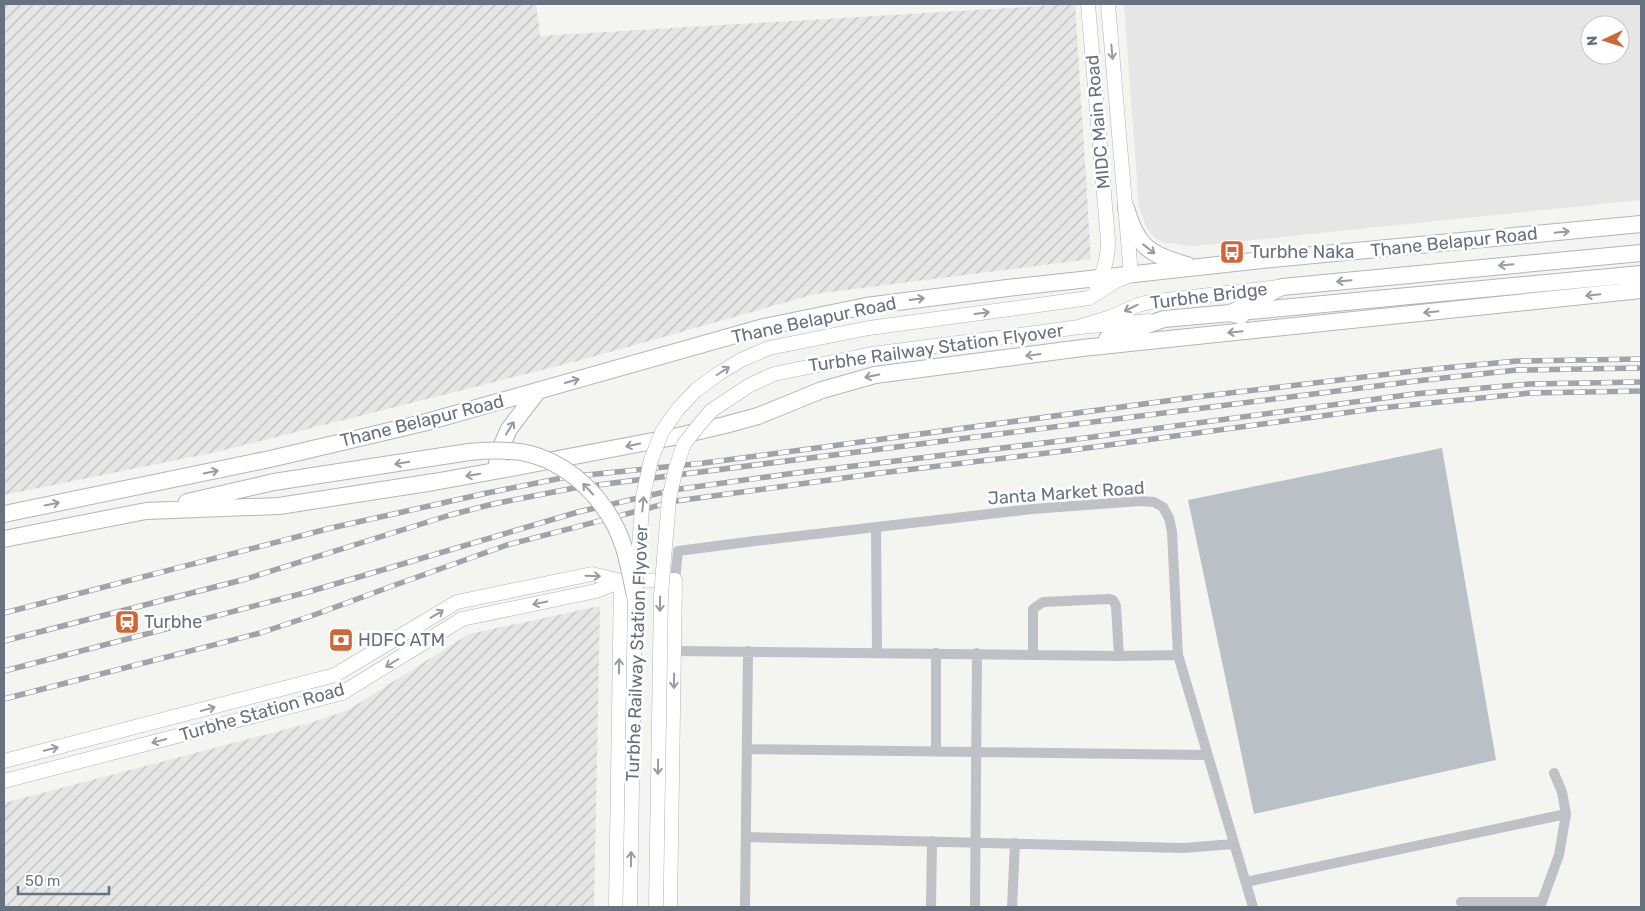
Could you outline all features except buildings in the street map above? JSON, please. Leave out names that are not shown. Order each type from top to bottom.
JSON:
[{"type":"main road","name":"MIDC Main Road","points":[[1088,4],[1108,240],[1108,256],[1101,278]]},
{"type":"main road","name":"MIDC Main Road","points":[[1108,4],[1130,275]]},
{"type":"main road","points":[[1126,208],[1132,228],[1145,247],[1170,261],[1197,268]]},
{"type":"main road","name":"Thane Belapur Road","points":[[4,514],[279,457],[423,423],[764,327],[866,306],[1272,259],[1641,224]]},
{"type":"main road","points":[[1074,281],[1089,276],[1101,264],[1105,256],[1108,240],[1128,239]]},
{"type":"main road","name":"Thane Belapur Road","points":[[1282,287],[1641,253]]},
{"type":"main road","points":[[1079,327],[1641,274]]},
{"type":"main road","name":"Turbhe Bridge","points":[[1077,301],[1095,295],[1116,281],[1130,275]]},
{"type":"main road","points":[[1077,301],[1088,295],[1101,278]]},
{"type":"main road","points":[[1232,313],[1282,287]]},
{"type":"main road","name":"Turbhe Bridge","points":[[1079,327],[1156,300],[1282,287]]},
{"type":"main road","points":[[146,511],[279,506],[495,471],[674,437],[725,425],[758,416],[822,390],[875,375],[1082,348],[1641,290]]},
{"type":"main road","name":"Turbhe Railway Station Flyover","points":[[630,907],[635,596],[643,496],[651,460],[662,432],[678,409],[696,390],[718,374],[741,360],[769,348],[869,328],[1077,301]]},
{"type":"main road","points":[[1232,313],[1287,326]]},
{"type":"main road","points":[[1082,348],[1164,319]]},
{"type":"main road","name":"Turbhe Railway Station Flyover","points":[[656,907],[661,595],[669,499],[684,444],[712,410],[750,384],[774,374],[872,354],[1079,327]]},
{"type":"main road","points":[[495,471],[505,436],[538,391]]},
{"type":"main road","points":[[4,539],[146,511],[274,482],[469,452],[490,450],[512,451],[531,454],[557,465],[579,479],[600,502],[613,522],[625,550],[635,596]]},
{"type":"main road","name":"Turbhe Station Road","points":[[4,761],[335,675],[457,602],[592,574],[621,581],[675,580]]},
{"type":"main road","points":[[670,907],[675,580]]},
{"type":"main road","points":[[616,907],[621,581]]},
{"type":"main road","name":"Turbhe Station Road","points":[[4,781],[342,693],[462,619],[596,591],[621,581]]},
{"type":"main road","points":[[189,714],[194,732]]},
{"type":"street","name":"Janta Market Road","points":[[675,580],[678,551],[1073,505],[1140,501],[1154,502],[1163,507],[1169,518],[1172,532],[1178,655],[1252,905]]},
{"type":"street","points":[[876,527],[877,652]]},
{"type":"street","points":[[1033,654],[1033,608],[1037,605],[1044,602],[1109,599],[1113,600],[1116,606],[1119,656]]},
{"type":"street","points":[[674,651],[1178,655]]},
{"type":"street","points":[[744,907],[748,651]]},
{"type":"street","points":[[936,653],[936,752]]},
{"type":"street","points":[[975,907],[977,653]]},
{"type":"street","points":[[747,749],[1208,755]]},
{"type":"street","points":[[1461,902],[1541,905],[1559,855],[1566,814],[1562,792],[1554,773]]},
{"type":"street","points":[[1246,882],[1566,814]]},
{"type":"street","points":[[746,837],[1183,848],[1234,844]]},
{"type":"street","points":[[931,907],[932,841]]},
{"type":"street","points":[[1012,907],[1015,843]]},
{"type":"street","points":[[1241,907],[1252,905]]},
{"type":"shaded area","points":[[4,4],[536,4],[540,36],[1075,4],[1091,259],[815,294],[585,359],[216,452],[4,495]]},
{"type":"shaded area","points":[[1124,4],[1641,4],[1641,200],[1194,246],[1165,243],[1155,238],[1147,229],[1139,207]]},
{"type":"shaded area","points":[[1442,448],[1496,760],[1254,814],[1188,500]]},
{"type":"shaded area","points":[[600,606],[594,907],[4,907],[4,803],[310,723],[348,710],[469,634]]},
{"type":"railway","points":[[4,613],[331,528],[567,477],[704,463],[1196,397],[1423,370],[1517,361],[1641,359]]},
{"type":"railway","points":[[4,641],[246,579],[450,515],[493,504],[574,488],[1416,381],[1517,370],[1641,368]]},
{"type":"railway","points":[[4,671],[308,592],[578,512],[673,490],[1414,394],[1529,384],[1641,382]]},
{"type":"railway","points":[[4,699],[260,633],[507,545],[676,501],[1380,408],[1530,393],[1641,391]]},
{"type":"place","name":"Turbhe Naka","points":[[1232,252]]},
{"type":"place","name":"Turbhe","points":[[127,622]]},
{"type":"place","name":"HDFC ATM","points":[[341,640]]}]
